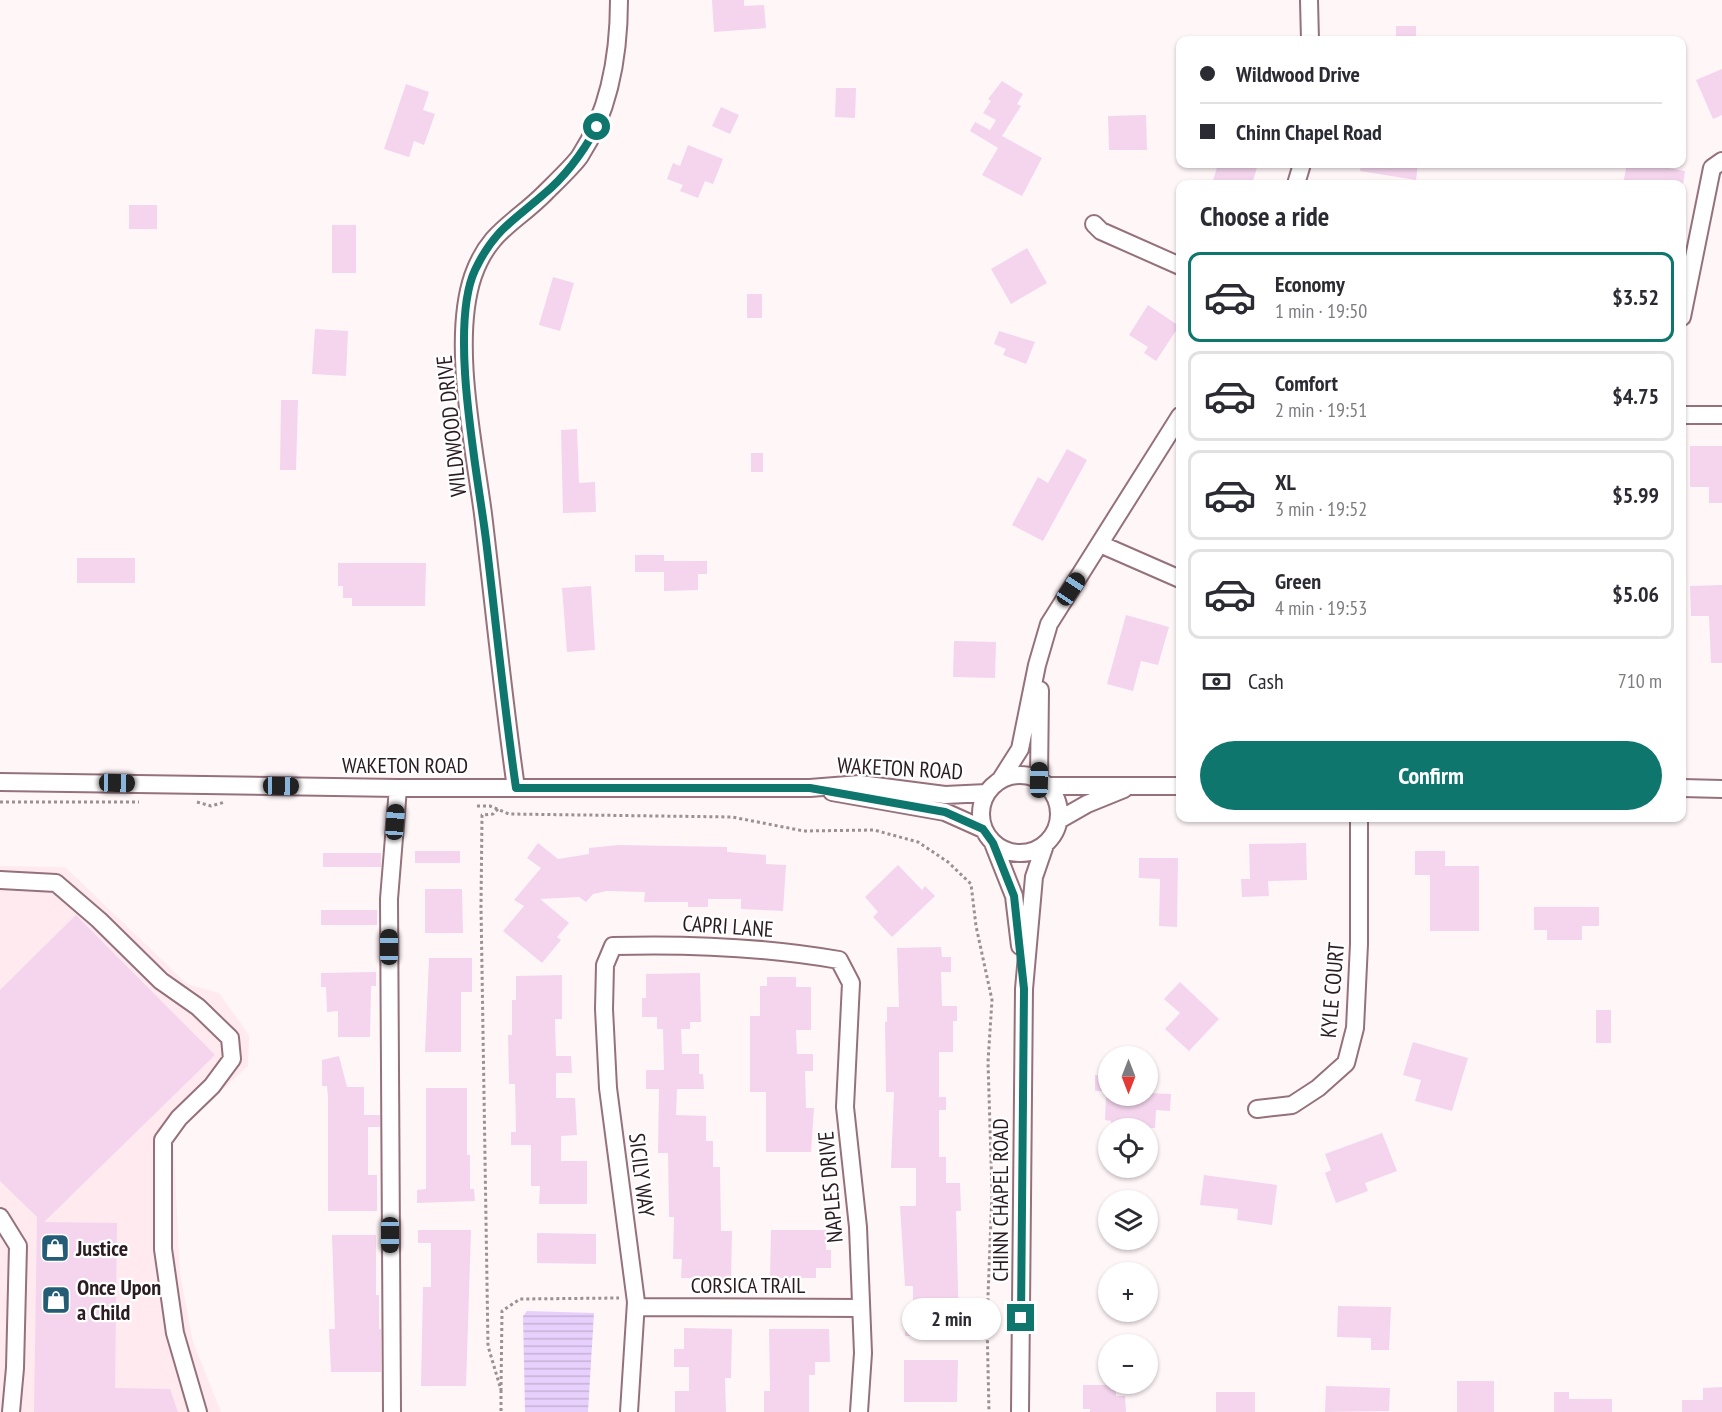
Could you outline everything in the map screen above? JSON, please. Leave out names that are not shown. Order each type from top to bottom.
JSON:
[{"type":"street","name":"WILDWOOD DRIVE","points":[[516,788],[500,676],[467,387],[465,360],[467,294],[474,273],[496,233],[545,193],[579,159],[597,127],[608,93],[619,37],[619,0]]},
{"type":"street","points":[[1309,0],[1310,36]]},
{"type":"street","points":[[1686,297],[1712,168],[1722,161]]},
{"type":"street","points":[[1094,224],[1101,231],[1176,264]]},
{"type":"street","points":[[1686,415],[1722,416]]},
{"type":"street","points":[[1037,665],[1044,783],[1058,801],[1059,820],[1056,830],[1045,845],[1027,853],[1009,852],[993,843],[983,829],[981,811],[987,793],[1002,779],[1020,749],[1037,665],[1049,624],[1176,422]]},
{"type":"street","points":[[1100,544],[1176,577]]},
{"type":"street","points":[[1002,779],[1021,775],[1044,783],[1176,786]]},
{"type":"street","name":"WAKETON ROAD","points":[[0,782],[398,788],[810,788],[860,784],[945,795],[987,793]]},
{"type":"street","points":[[1059,820],[1087,804],[1130,786]]},
{"type":"street","points":[[392,1412],[389,899],[398,788]]},
{"type":"street","name":"WAKETON ROAD","points":[[810,788],[945,812],[983,829]]},
{"type":"street","points":[[1686,788],[1722,789]]},
{"type":"street","name":"KYLE COURT","points":[[1257,1108],[1292,1105],[1318,1088],[1346,1063],[1355,1028],[1359,944],[1359,822]]},
{"type":"street","name":"CHINN CHAPEL ROAD","points":[[993,843],[1014,896],[1024,989]]},
{"type":"street","name":"CHINN CHAPEL ROAD","points":[[1020,1412],[1024,989],[1034,877],[1045,845]]},
{"type":"street","points":[[0,880],[56,883],[99,920],[161,981],[198,1007],[230,1038],[232,1059],[212,1086],[179,1118],[162,1140],[163,1250],[175,1333],[198,1412]]},
{"type":"street","name":"CAPRI LANE","points":[[613,946],[673,944],[807,955],[839,960]]},
{"type":"street","name":"SICILY WAY","points":[[613,946],[605,965],[604,1009],[608,1088],[635,1302],[629,1412]]},
{"type":"street","name":"NAPLES DRIVE","points":[[839,960],[851,983],[845,1107],[858,1227],[863,1353],[859,1412]]},
{"type":"street","points":[[0,1217],[18,1246],[15,1368],[11,1412]]},
{"type":"street","name":"CORSICA TRAIL","points":[[635,1302],[861,1308]]},
{"type":"path","points":[[498,808],[493,814],[482,815],[481,906],[488,1346],[501,1390]]},
{"type":"path","points":[[509,814],[732,817],[804,831],[874,830],[918,842],[948,862],[971,884],[976,926],[992,1000],[988,1062],[992,1192],[987,1322],[989,1412]]},
{"type":"path","points":[[501,1412],[502,1311],[520,1299],[635,1302]]},
{"type":"shaded area","points":[[0,866],[65,867],[187,984],[219,993],[249,1035],[248,1066],[173,1136],[180,1274],[193,1342],[221,1412],[0,1412]]},
{"type":"shaded area","points":[[527,1311],[594,1313],[588,1412],[525,1412],[523,1316]]},
{"type":"building","points":[[712,0],[744,0],[744,6],[764,5],[766,28],[714,32]]},
{"type":"building","points":[[1396,26],[1416,26],[1416,36],[1396,36]]},
{"type":"building","points":[[1722,69],[1722,115],[1713,119],[1696,80]]},
{"type":"building","points":[[1002,81],[1023,94],[1017,104],[1021,106],[1002,136],[1042,158],[1022,196],[982,175],[998,148],[970,131],[975,122],[990,130],[996,120],[983,113],[991,101],[988,99]]},
{"type":"building","points":[[406,84],[429,92],[423,110],[435,114],[424,145],[414,141],[409,157],[384,149]]},
{"type":"building","points":[[836,88],[856,88],[855,118],[835,117]]},
{"type":"building","points":[[721,107],[739,115],[730,134],[712,126]]},
{"type":"building","points":[[1146,115],[1147,150],[1109,150],[1108,116]]},
{"type":"building","points":[[688,145],[723,159],[713,184],[705,181],[698,198],[680,191],[683,185],[667,179],[673,163],[680,166]]},
{"type":"building","points":[[1217,168],[1257,168],[1253,180],[1213,180]]},
{"type":"building","points":[[1360,168],[1418,168],[1416,180],[1360,171]]},
{"type":"building","points":[[1626,168],[1668,168],[1685,171],[1684,180],[1624,180]]},
{"type":"building","points":[[129,205],[157,205],[157,229],[129,229]]},
{"type":"building","points":[[332,225],[356,225],[356,273],[332,273]]},
{"type":"building","points":[[1027,248],[1047,283],[1011,304],[991,269]]},
{"type":"building","points":[[553,277],[574,283],[560,331],[539,325]]},
{"type":"building","points":[[747,294],[762,294],[762,318],[747,318]]},
{"type":"building","points":[[1148,305],[1176,324],[1176,331],[1156,361],[1144,353],[1148,347],[1129,335]]},
{"type":"building","points":[[315,329],[348,331],[346,376],[312,374]]},
{"type":"building","points":[[999,331],[1035,342],[1026,364],[1003,355],[1006,349],[994,344]]},
{"type":"building","points":[[281,400],[298,400],[296,470],[280,470]]},
{"type":"building","points":[[577,429],[579,483],[595,482],[596,512],[563,513],[561,430]]},
{"type":"building","points":[[1690,446],[1722,446],[1722,503],[1709,503],[1709,487],[1690,487]]},
{"type":"building","points":[[1067,449],[1087,460],[1043,541],[1012,525],[1038,477],[1048,483]]},
{"type":"building","points":[[751,453],[763,453],[763,472],[751,472]]},
{"type":"building","points":[[635,555],[664,555],[664,561],[707,561],[707,574],[698,574],[698,590],[664,591],[664,572],[635,572]]},
{"type":"building","points":[[77,558],[135,558],[135,583],[77,583]]},
{"type":"building","points":[[338,563],[426,563],[425,606],[352,606],[352,598],[343,598],[343,586],[338,586]]},
{"type":"building","points":[[1722,585],[1722,663],[1711,663],[1709,616],[1691,616],[1690,586]]},
{"type":"building","points":[[591,586],[595,650],[567,652],[562,588]]},
{"type":"building","points":[[1126,615],[1169,627],[1158,665],[1141,661],[1133,691],[1107,684]]},
{"type":"building","points":[[954,641],[996,642],[995,678],[953,677]]},
{"type":"building","points":[[538,843],[558,859],[589,854],[589,848],[619,845],[727,847],[727,852],[766,855],[766,864],[786,865],[783,911],[741,909],[741,899],[708,899],[708,907],[688,907],[688,902],[644,902],[645,892],[607,891],[593,894],[586,902],[579,897],[540,899],[569,923],[557,937],[561,940],[542,963],[503,931],[524,906],[514,900],[541,868],[527,858]]},
{"type":"building","points":[[1306,843],[1307,880],[1268,881],[1269,896],[1242,897],[1241,879],[1250,879],[1249,844]]},
{"type":"building","points":[[415,851],[460,851],[460,863],[415,863]]},
{"type":"building","points":[[1415,851],[1445,851],[1445,866],[1479,866],[1479,931],[1430,931],[1430,875],[1415,875]]},
{"type":"building","points":[[323,853],[381,853],[381,867],[323,867]]},
{"type":"building","points":[[1139,858],[1178,858],[1177,927],[1159,926],[1160,879],[1139,878]]},
{"type":"building","points":[[898,865],[922,890],[925,886],[935,896],[892,937],[873,917],[878,912],[865,897]]},
{"type":"building","points":[[425,889],[462,889],[463,933],[425,933]]},
{"type":"building","points":[[1534,907],[1599,907],[1599,926],[1582,926],[1582,940],[1547,940],[1547,930],[1534,930]]},
{"type":"building","points":[[321,910],[377,910],[377,925],[321,925]]},
{"type":"building","points":[[76,915],[215,1055],[44,1222],[117,1223],[115,1388],[170,1389],[178,1412],[34,1412],[37,1217],[0,1181],[0,990]]},
{"type":"building","points":[[941,947],[942,957],[951,957],[951,972],[941,972],[942,1006],[957,1006],[957,1021],[953,1021],[953,1052],[939,1052],[939,1097],[946,1097],[946,1110],[939,1110],[939,1157],[946,1157],[946,1183],[960,1183],[961,1211],[956,1211],[959,1328],[954,1328],[954,1336],[905,1336],[905,1317],[913,1317],[913,1286],[905,1286],[900,1206],[916,1206],[916,1168],[891,1168],[894,1092],[886,1092],[885,1022],[887,1022],[887,1007],[899,1007],[897,948]]},
{"type":"building","points":[[429,958],[472,958],[472,992],[461,992],[461,1052],[425,1052]]},
{"type":"building","points":[[376,972],[376,986],[371,986],[370,1037],[338,1037],[338,1011],[327,1012],[326,987],[321,987],[321,973]]},
{"type":"building","points":[[700,973],[701,1022],[690,1022],[690,1029],[681,1029],[682,1054],[699,1054],[699,1074],[703,1074],[704,1089],[677,1089],[676,1115],[706,1116],[706,1141],[713,1141],[713,1167],[720,1167],[721,1231],[732,1231],[731,1279],[681,1278],[682,1259],[673,1259],[674,1217],[669,1217],[668,1153],[658,1153],[659,1089],[646,1089],[646,1070],[664,1070],[663,1029],[657,1029],[657,1017],[642,1017],[642,998],[646,998],[646,974]]},
{"type":"building","points":[[562,975],[562,1019],[555,1019],[556,1056],[571,1056],[572,1073],[556,1073],[556,1098],[575,1098],[577,1135],[561,1136],[561,1161],[587,1161],[587,1204],[539,1204],[540,1186],[531,1186],[531,1145],[511,1145],[511,1132],[516,1132],[515,1084],[509,1084],[508,1035],[512,1035],[512,1000],[516,1000],[516,976]]},
{"type":"building","points":[[767,977],[796,977],[796,987],[811,987],[811,1030],[796,1030],[797,1054],[813,1054],[813,1071],[805,1071],[806,1108],[814,1108],[811,1152],[766,1152],[766,1092],[750,1092],[750,1016],[760,1016],[760,986],[767,986]]},
{"type":"building","points":[[1180,982],[1219,1019],[1189,1051],[1165,1029],[1180,1013],[1164,999]]},
{"type":"building","points":[[1596,1010],[1611,1010],[1611,1043],[1596,1043]]},
{"type":"building","points":[[1413,1042],[1468,1058],[1452,1111],[1415,1101],[1421,1080],[1403,1075]]},
{"type":"building","points":[[339,1056],[347,1087],[364,1087],[364,1115],[380,1115],[380,1127],[368,1127],[368,1175],[377,1175],[377,1211],[328,1211],[328,1098],[327,1086],[322,1086],[322,1060]]},
{"type":"building","points":[[1095,1075],[1098,1075],[1098,1091],[1095,1091]]},
{"type":"building","points":[[426,1088],[467,1088],[467,1155],[470,1155],[470,1189],[474,1189],[475,1201],[417,1203],[417,1190],[426,1189]]},
{"type":"building","points":[[1158,1093],[1171,1094],[1170,1111],[1156,1110],[1156,1118],[1105,1118],[1106,1106],[1158,1106]]},
{"type":"building","points":[[1382,1133],[1397,1171],[1365,1183],[1368,1191],[1336,1203],[1325,1173],[1331,1170],[1325,1154]]},
{"type":"building","points":[[1204,1175],[1277,1185],[1272,1225],[1237,1220],[1238,1209],[1200,1205]]},
{"type":"building","points":[[418,1230],[471,1230],[466,1386],[421,1386],[423,1287],[431,1287],[431,1243],[418,1243]]},
{"type":"building","points":[[771,1230],[826,1230],[826,1250],[831,1250],[831,1268],[816,1268],[816,1278],[770,1278]]},
{"type":"building","points":[[537,1233],[596,1234],[596,1264],[537,1263]]},
{"type":"building","points":[[332,1235],[376,1235],[376,1295],[379,1295],[381,1372],[331,1372],[329,1329],[335,1329]]},
{"type":"building","points":[[1338,1306],[1391,1307],[1389,1350],[1371,1350],[1371,1338],[1337,1337]]},
{"type":"building","points":[[684,1328],[732,1329],[731,1378],[725,1378],[726,1412],[675,1412],[675,1391],[689,1391],[689,1367],[674,1367],[674,1349],[684,1349]]},
{"type":"building","points":[[769,1329],[829,1329],[830,1362],[815,1362],[815,1375],[809,1375],[809,1412],[764,1412],[764,1391],[770,1391]]},
{"type":"building","points":[[904,1360],[958,1360],[957,1402],[904,1402]]},
{"type":"building","points":[[1457,1381],[1494,1381],[1494,1412],[1457,1412]]},
{"type":"building","points":[[1083,1385],[1098,1385],[1098,1394],[1125,1396],[1126,1412],[1090,1412],[1090,1409],[1083,1409]]},
{"type":"building","points":[[1326,1386],[1390,1388],[1389,1411],[1325,1412]]},
{"type":"building","points":[[1722,1387],[1722,1412],[1682,1412],[1682,1400],[1703,1400],[1703,1388]]},
{"type":"building","points":[[1216,1392],[1255,1392],[1255,1412],[1216,1412]]},
{"type":"building","points":[[1554,1392],[1569,1392],[1569,1399],[1612,1399],[1612,1412],[1554,1412]]},
{"type":"place","name":"Justice","points":[[55,1248]]},
{"type":"place","name":"Once Upon a Child","points":[[56,1300]]},
{"type":"route","points":[[597,127],[579,159],[545,193],[496,233],[474,273],[467,294],[465,321],[467,387],[500,676],[516,788],[656,786],[810,788],[926,807],[959,816],[983,829],[993,843],[1009,878],[1014,896],[1024,989],[1021,1318]]}]
